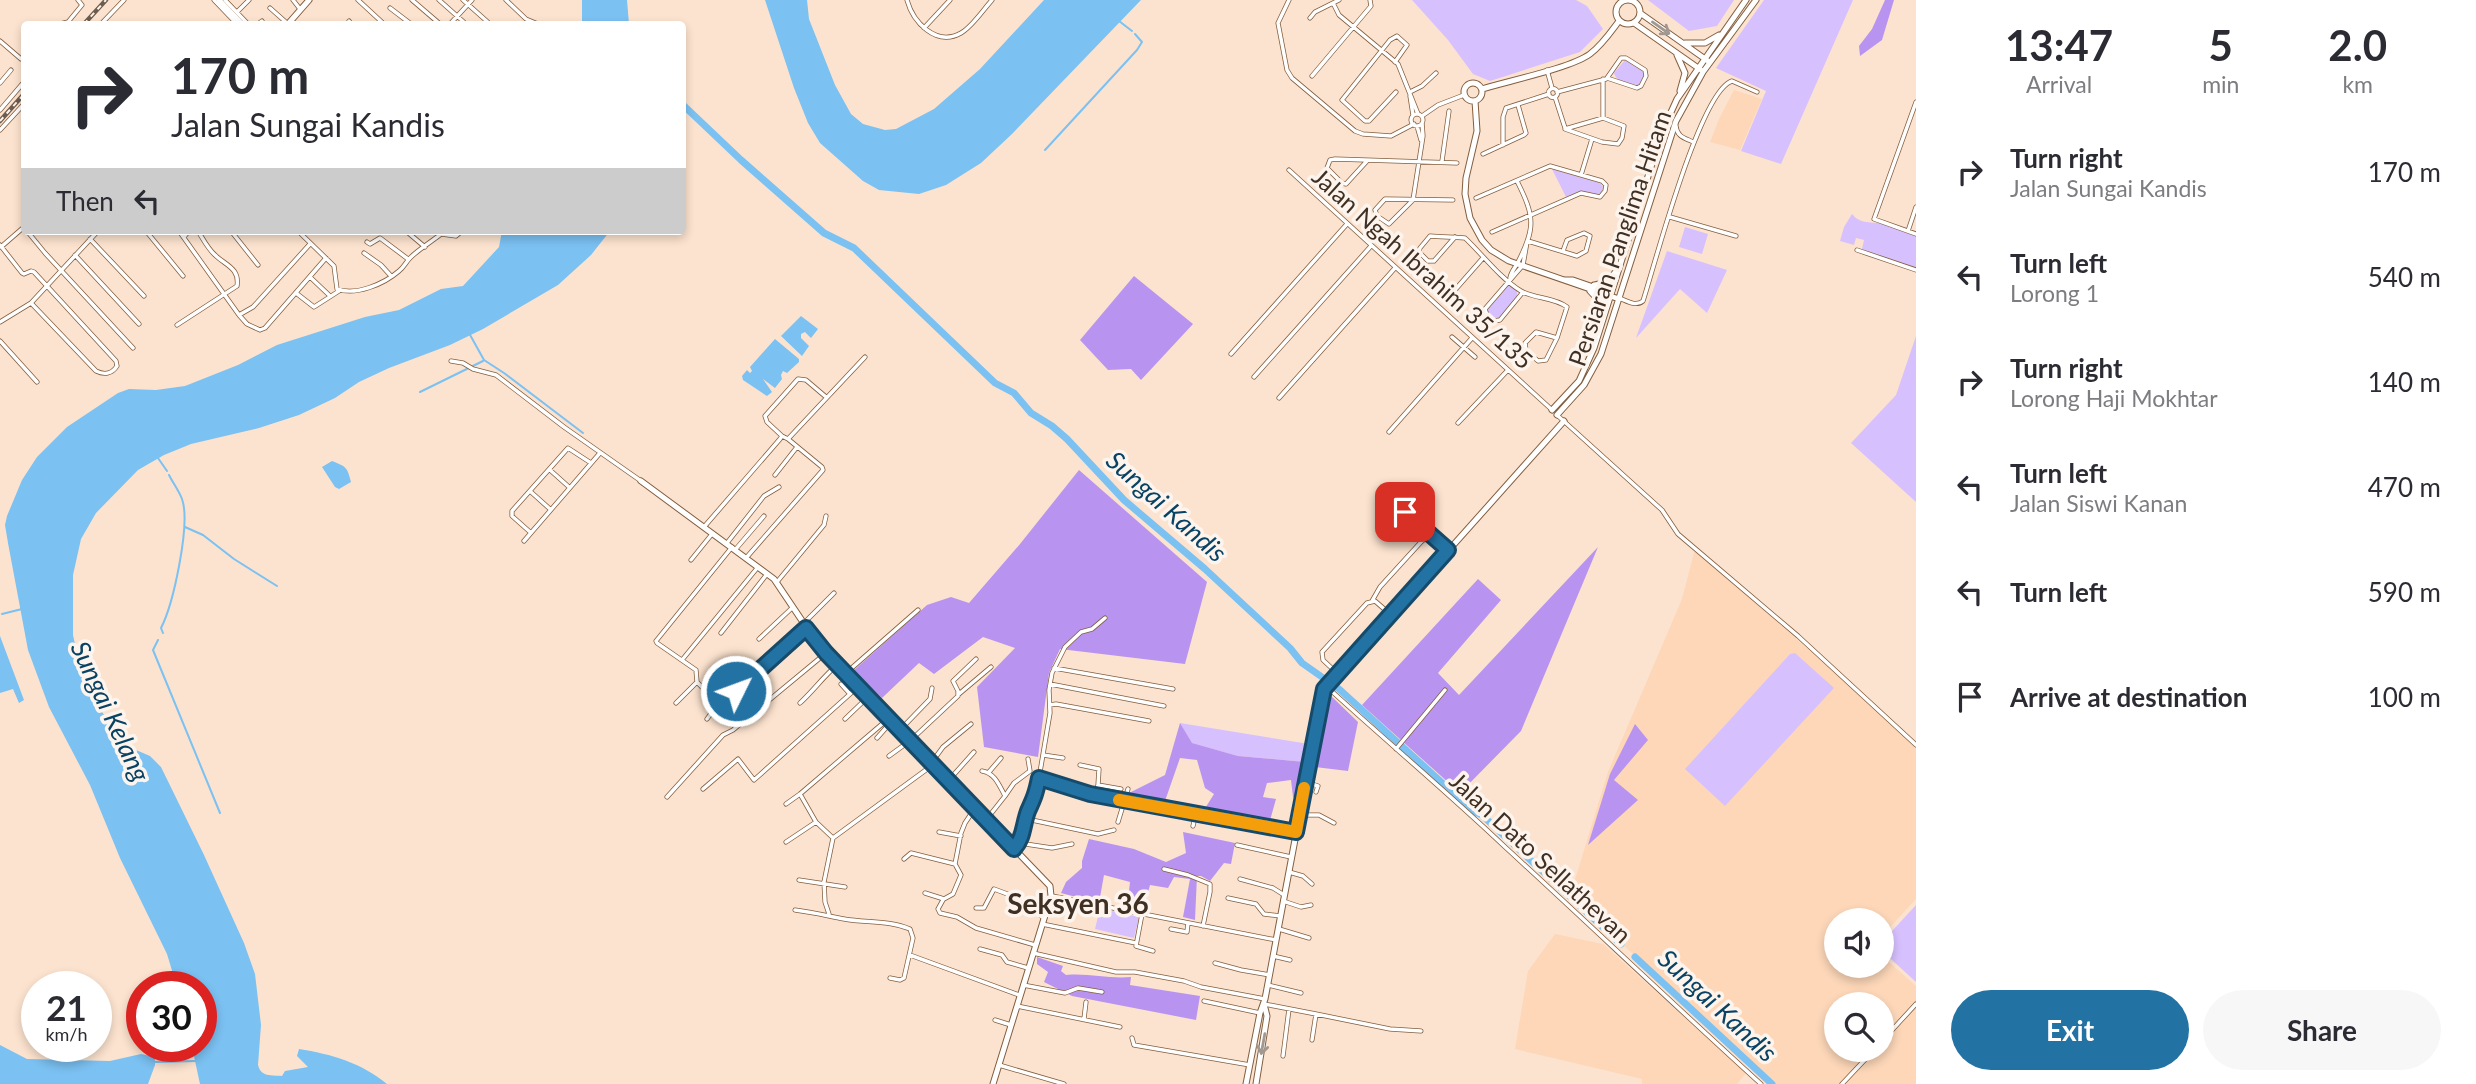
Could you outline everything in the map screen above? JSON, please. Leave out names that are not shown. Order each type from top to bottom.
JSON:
[{"type":"street","points":[[69,21],[82,5],[78,0]]},
{"type":"street","points":[[105,21],[124,0]]},
{"type":"street","points":[[216,0],[244,21]]},
{"type":"street","points":[[216,0],[236,21]]},
{"type":"street","points":[[225,0],[238,21]]},
{"type":"street","points":[[293,0],[300,9]]},
{"type":"street","points":[[290,21],[309,0]]},
{"type":"street","points":[[358,0],[381,21]]},
{"type":"street","points":[[412,0],[436,21]]},
{"type":"street","points":[[439,0],[463,21]]},
{"type":"street","points":[[463,0],[487,21]]},
{"type":"street","points":[[453,21],[472,0]]},
{"type":"street","points":[[506,0],[530,21]]},
{"type":"street","points":[[924,28],[950,0]]},
{"type":"street","points":[[908,1],[924,28],[934,35],[948,37],[962,33],[992,0]]},
{"type":"street","points":[[1289,0],[1278,23],[1287,70],[1293,78],[1355,131],[1363,134],[1391,136],[1418,124]]},
{"type":"street","points":[[1310,18],[1315,12],[1339,0]]},
{"type":"street","points":[[1312,76],[1371,6],[1370,0]]},
{"type":"street","points":[[1640,13],[1634,23],[1626,25],[1619,21],[1616,13],[1618,5],[1633,0],[1640,13],[1707,61]]},
{"type":"street","name":"Persiaran Panglima Hitam","points":[[1707,61],[1746,0]]},
{"type":"street","name":"Persiaran Panglima Hitam","points":[[1555,413],[1579,381],[1594,348],[1662,132],[1677,99],[1756,0]]},
{"type":"street","points":[[235,13],[245,1]]},
{"type":"street","points":[[1333,3],[1339,15],[1395,62],[1410,93],[1423,136],[1413,200],[1392,223],[1386,223],[1377,216],[1375,210],[1385,199],[1413,200],[1453,200]]},
{"type":"street","points":[[270,8],[285,21]]},
{"type":"street","points":[[390,8],[407,21]]},
{"type":"street","points":[[1482,89],[1588,55],[1601,44],[1619,21]]},
{"type":"street","points":[[1634,23],[1700,70]]},
{"type":"street","points":[[1682,43],[1705,43],[1724,31]]},
{"type":"street","points":[[1395,62],[1407,45],[1401,37],[1394,37],[1342,100],[1368,121],[1372,120],[1395,92]]},
{"type":"street","points":[[0,41],[21,59]]},
{"type":"street","points":[[1675,52],[1685,73],[1677,99]]},
{"type":"street","points":[[1503,145],[1504,111],[1518,105],[1555,90],[1605,79],[1637,89],[1644,82],[1646,72],[1626,58],[1621,58],[1605,79],[1603,118]]},
{"type":"street","points":[[0,83],[11,70]]},
{"type":"street","points":[[1547,70],[1565,129]]},
{"type":"street","name":"Persiaran Panglima Hitam","points":[[1555,413],[1593,372],[1665,149],[1700,70]]},
{"type":"street","points":[[1410,93],[1436,73]]},
{"type":"street","points":[[1475,101],[1477,131],[1465,194],[1470,218],[1482,240],[1502,258],[1640,304],[1693,142],[1706,113],[1726,83],[1732,81],[1757,92]]},
{"type":"street","points":[[1464,95],[1466,87],[1471,84],[1482,89]]},
{"type":"street","points":[[0,110],[21,86]]},
{"type":"street","points":[[1464,95],[1468,100],[1475,101],[1481,96],[1482,89]]},
{"type":"street","points":[[1549,94],[1555,97]]},
{"type":"street","points":[[1418,124],[1412,121],[1418,115],[1464,95]]},
{"type":"street","points":[[1916,102],[1874,219],[1916,234]]},
{"type":"street","points":[[1483,154],[1526,133],[1518,105]]},
{"type":"street","points":[[0,130],[21,107]]},
{"type":"street","points":[[1442,161],[1449,111]]},
{"type":"street","points":[[1603,118],[1623,126],[1620,142],[1614,145],[1565,129],[1603,118]]},
{"type":"street","points":[[1676,121],[1676,131],[1693,142]]},
{"type":"street","points":[[1578,134],[1575,130],[1579,125]]},
{"type":"street","points":[[1665,149],[1674,139],[1682,137]]},
{"type":"street","points":[[1581,175],[1592,139]]},
{"type":"street","points":[[1367,161],[1346,184],[1326,168],[1330,160],[1335,159],[1457,163]]},
{"type":"street","points":[[1476,198],[1550,166],[1604,183],[1605,191],[1600,197],[1581,193],[1492,232]]},
{"type":"street","name":"Jalan Ngah Ibrahim 35/135","points":[[1289,170],[1662,510],[1672,528],[1746,590],[1916,745]]},
{"type":"street","points":[[1517,181],[1532,214],[1527,241],[1520,265],[1485,309],[1490,318],[1494,321],[1500,320],[1523,292]]},
{"type":"street","points":[[1908,231],[1916,208]]},
{"type":"street","points":[[1670,217],[1736,236]]},
{"type":"street","points":[[1231,354],[1347,224]]},
{"type":"street","points":[[21,232],[1,246],[23,275],[31,271],[116,361],[114,370],[106,373],[96,371],[31,303]]},
{"type":"street","points":[[1527,241],[1577,256],[1586,251],[1590,236],[1584,233],[1567,240],[1563,251]]},
{"type":"street","points":[[31,235],[133,348]]},
{"type":"street","points":[[1,319],[31,303],[94,235]]},
{"type":"street","points":[[149,235],[183,276]]},
{"type":"street","points":[[177,325],[237,286],[236,274],[228,264],[215,256],[201,235]]},
{"type":"street","points":[[234,235],[258,265]]},
{"type":"street","points":[[302,235],[334,266],[335,285],[339,291]]},
{"type":"street","points":[[411,235],[425,247]]},
{"type":"street","points":[[296,293],[312,307],[339,291],[363,289],[400,271],[408,259],[439,235]]},
{"type":"street","points":[[1455,237],[1434,261],[1428,261],[1419,253],[1430,236],[1455,237],[1465,238],[1483,258],[1523,292],[1567,307],[1557,338],[1546,360],[1542,361],[1525,348],[1527,341],[1536,332],[1557,338]]},
{"type":"street","points":[[184,237],[239,315],[247,324],[260,330],[265,328],[326,258]]},
{"type":"street","points":[[90,239],[144,296]]},
{"type":"street","points":[[367,242],[370,244],[382,239],[408,259]]},
{"type":"street","points":[[239,315],[253,307],[310,244]]},
{"type":"street","points":[[1254,377],[1371,246]]},
{"type":"street","points":[[1857,250],[1916,270]]},
{"type":"street","points":[[364,253],[391,276]]},
{"type":"street","points":[[75,255],[139,324]]},
{"type":"street","points":[[1447,299],[1483,258]]},
{"type":"street","points":[[1590,288],[1603,284],[1620,265]]},
{"type":"street","points":[[1279,398],[1395,268]]},
{"type":"street","points":[[310,277],[329,296]]},
{"type":"street","points":[[1590,288],[1600,302],[1601,326]]},
{"type":"street","points":[[1452,337],[1475,357]]},
{"type":"street","points":[[1388,432],[1472,338]]},
{"type":"street","points":[[0,341],[37,382]]},
{"type":"street","points":[[788,439],[865,357]]},
{"type":"street","points":[[451,361],[496,375],[768,574],[777,582],[826,653],[1045,880],[1051,890],[1051,896],[993,1084]]},
{"type":"street","points":[[1458,423],[1508,370]]},
{"type":"street","points":[[746,558],[822,474],[822,467],[782,436],[767,422],[765,416],[798,379],[806,380],[826,397]]},
{"type":"street","points":[[1246,1084],[1260,1013],[1265,1002],[1323,691],[1564,421]]},
{"type":"street","points":[[704,527],[782,436]]},
{"type":"street","points":[[530,532],[511,513],[549,469],[570,447],[591,463]]},
{"type":"street","points":[[775,475],[797,447]]},
{"type":"street","points":[[524,541],[600,453]]},
{"type":"street","points":[[549,469],[569,487]]},
{"type":"street","points":[[719,704],[698,682],[696,670],[656,641],[731,547],[764,496],[779,487]]},
{"type":"street","points":[[530,492],[550,509]]},
{"type":"street","points":[[1393,499],[1448,550]]},
{"type":"street","points":[[731,547],[764,516]]},
{"type":"street","points":[[777,582],[824,525],[826,516]]},
{"type":"street","points":[[691,560],[713,533]]},
{"type":"street","points":[[1338,674],[1321,657],[1322,652],[1371,601],[1380,587],[1421,542],[1433,537]]},
{"type":"street","points":[[681,660],[758,567]]},
{"type":"street","points":[[721,632],[768,574]]},
{"type":"street","points":[[707,719],[719,704],[805,626],[834,593]]},
{"type":"street","points":[[1371,601],[1375,601],[1390,615]]},
{"type":"street","points":[[759,639],[793,607]]},
{"type":"street","points":[[846,673],[918,610]]},
{"type":"street","points":[[1014,849],[1019,843],[1029,810],[1034,804],[1054,668],[1065,647],[1081,632],[1092,629],[1105,618]]},
{"type":"street","points":[[667,797],[723,735],[733,730],[826,653]]},
{"type":"street","points":[[959,694],[953,681],[975,659]]},
{"type":"street","points":[[800,703],[837,664]]},
{"type":"street","points":[[889,756],[911,740],[992,667]]},
{"type":"street","points":[[1054,668],[1173,689]]},
{"type":"street","points":[[676,704],[698,682]]},
{"type":"street","points":[[841,684],[850,694]]},
{"type":"street","points":[[1050,684],[1164,706]]},
{"type":"street","name":"Jalan Dato Sellathevan","points":[[1329,684],[1761,1084]]},
{"type":"street","points":[[703,789],[738,759],[754,780],[859,686]]},
{"type":"street","points":[[901,729],[930,699],[932,688]]},
{"type":"street","points":[[1397,748],[1445,690]]},
{"type":"street","points":[[845,719],[869,696]]},
{"type":"street","points":[[1050,705],[1149,721]]},
{"type":"street","points":[[877,738],[891,719]]},
{"type":"street","points":[[786,804],[891,719]]},
{"type":"street","points":[[833,838],[933,763],[943,747],[971,724]]},
{"type":"street","points":[[949,780],[974,752]]},
{"type":"street","points":[[1043,755],[1062,758]]},
{"type":"street","points":[[989,772],[1001,758]]},
{"type":"street","points":[[986,820],[1014,783],[1030,771],[1028,759]]},
{"type":"street","points":[[1080,765],[1098,769],[1098,785],[1093,795]]},
{"type":"street","points":[[982,771],[989,772],[996,779],[1005,796]]},
{"type":"street","points":[[1039,778],[1093,795],[1296,832]]},
{"type":"street","points":[[1306,782],[1318,786],[1316,792]]},
{"type":"street","points":[[1098,785],[1121,789]]},
{"type":"street","points":[[1118,822],[1128,789]]},
{"type":"street","points":[[800,794],[816,822],[833,838],[834,844],[824,884],[827,912]]},
{"type":"street","points":[[975,808],[965,823],[961,836],[955,864],[961,875],[959,882],[953,894],[944,899],[938,909],[940,913],[957,917],[976,928],[1035,945]]},
{"type":"street","points":[[1193,826],[1195,813]]},
{"type":"street","points":[[1299,815],[1319,815],[1334,823]]},
{"type":"street","points":[[1027,819],[1098,834],[1114,830]]},
{"type":"street","points":[[786,842],[816,822]]},
{"type":"street","points":[[939,832],[961,836]]},
{"type":"street","points":[[1019,843],[1052,848],[1072,844]]},
{"type":"street","points":[[1237,845],[1292,857]]},
{"type":"street","points":[[904,859],[911,853],[955,864]]},
{"type":"street","points":[[1164,869],[1209,883],[1210,892],[1203,926]]},
{"type":"street","points":[[1289,872],[1303,876],[1312,884]]},
{"type":"street","points":[[1240,879],[1273,888],[1301,907],[1311,905]]},
{"type":"street","points":[[799,880],[845,887]]},
{"type":"street","points":[[976,908],[984,908],[994,889],[1010,895],[1043,921],[1136,943]]},
{"type":"street","points":[[925,893],[944,899]]},
{"type":"street","points":[[1051,896],[1276,940]]},
{"type":"street","points":[[1228,898],[1256,904],[1264,914],[1280,916]]},
{"type":"street","points":[[795,910],[827,912],[843,919],[900,925],[910,929],[913,933],[903,980],[890,978]]},
{"type":"street","points":[[1142,914],[1136,943],[1138,948],[1153,951]]},
{"type":"street","points":[[1171,929],[1186,932],[1188,923]]},
{"type":"street","points":[[1279,929],[1309,938]]},
{"type":"street","points":[[980,949],[1002,955],[1007,962],[1028,968]]},
{"type":"street","points":[[1033,953],[1116,972],[1135,972],[1184,981],[1290,1009],[1390,1029],[1421,1031]]},
{"type":"street","points":[[909,955],[1020,996]]},
{"type":"street","points":[[1273,957],[1290,960]]},
{"type":"street","points":[[1215,963],[1270,975]]},
{"type":"street","points":[[1023,985],[1065,993],[1078,988],[1102,992]]},
{"type":"street","points":[[1268,985],[1301,993]]},
{"type":"street","points":[[1204,1001],[1260,1013]]},
{"type":"street","points":[[1084,1019],[1086,1002]]},
{"type":"street","points":[[1256,1084],[1267,1016],[1265,1002]]},
{"type":"street","points":[[1894,1028],[1916,1004]]},
{"type":"street","points":[[1017,1006],[1120,1027]]},
{"type":"street","points":[[1283,1056],[1290,1009]]},
{"type":"street","points":[[1312,1040],[1316,1014]]},
{"type":"street","points":[[995,1020],[1012,1025]]},
{"type":"street","points":[[1132,1038],[1133,1045],[1250,1065]]},
{"type":"street","points":[[1842,1084],[1863,1062]]},
{"type":"street","points":[[999,1065],[1065,1084]]},
{"type":"shaded area","points":[[1412,0],[1576,0],[1587,6],[1603,29],[1580,52],[1490,81],[1473,74],[1448,40]]},
{"type":"shaded area","points":[[1648,0],[1734,0],[1717,26],[1689,31]]},
{"type":"shaded area","points":[[1764,0],[1853,0],[1781,164],[1741,151],[1766,91],[1716,68]]},
{"type":"shaded area","points":[[1885,0],[1894,0],[1882,40],[1860,56],[1859,46],[1872,29]]},
{"type":"shaded area","points":[[1625,60],[1643,70],[1644,78],[1639,85],[1624,82],[1615,76],[1614,73]]},
{"type":"shaded area","points":[[1734,90],[1762,99],[1740,150],[1710,142]]},
{"type":"shaded area","points":[[1552,169],[1600,183],[1602,192],[1597,195],[1580,191],[1566,197]]},
{"type":"shaded area","points":[[1852,214],[1860,221],[1883,224],[1916,236],[1916,269],[1869,253],[1862,249],[1864,240],[1856,238],[1854,245],[1840,241]]},
{"type":"shaded area","points":[[1685,227],[1708,234],[1702,254],[1679,247]]},
{"type":"shaded area","points":[[1667,251],[1727,270],[1707,313],[1680,289],[1636,338]]},
{"type":"shaded area","points":[[1134,276],[1193,324],[1141,380],[1131,369],[1108,370],[1080,340]]},
{"type":"shaded area","points":[[1509,285],[1517,290],[1517,296],[1499,318],[1493,319],[1487,309]]},
{"type":"shaded area","points":[[1916,336],[1916,502],[1851,443],[1896,395]]},
{"type":"shaded area","points":[[1079,470],[1207,582],[1185,664],[1060,649],[1049,673],[1038,757],[984,747],[977,687],[1015,648],[983,637],[934,674],[919,663],[882,698],[853,671],[927,605],[951,597],[969,603]]},
{"type":"shaded area","points":[[1598,547],[1521,731],[1460,793],[1362,705],[1478,579],[1501,600],[1438,673],[1459,695]]},
{"type":"shaded area","points":[[1695,549],[1916,745],[1916,899],[1894,923],[1894,908],[1824,908],[1824,978],[1894,978],[1894,967],[1916,986],[1916,1084],[1774,1084],[1570,896],[1608,772],[1682,599]]},
{"type":"shaded area","points":[[1795,653],[1834,688],[1725,806],[1685,769],[1790,654]]},
{"type":"shaded area","points":[[1329,694],[1358,722],[1348,771],[1315,767]]},
{"type":"shaded area","points":[[1180,723],[1309,744],[1305,762],[1238,756],[1191,743]]},
{"type":"shaded area","points":[[1180,723],[1192,743],[1238,756],[1305,762],[1298,801],[1293,797],[1291,780],[1267,783],[1263,797],[1276,799],[1269,824],[1204,810],[1214,794],[1205,788],[1197,760],[1180,758],[1165,801],[1127,794],[1165,775]]},
{"type":"shaded area","points":[[1635,724],[1648,740],[1614,780],[1638,800],[1588,845],[1610,774]]},
{"type":"shaded area","points":[[1183,832],[1235,843],[1231,864],[1224,863],[1210,881],[1197,876],[1195,920],[1183,917],[1190,879],[1174,877],[1168,888],[1150,885],[1143,910],[1127,908],[1130,882],[1104,875],[1099,903],[1061,893],[1066,882],[1082,868],[1089,839],[1134,849],[1166,862],[1186,853]]},
{"type":"shaded area","points":[[1916,905],[1916,982],[1894,962],[1894,929]]},
{"type":"shaded area","points":[[1100,908],[1139,917],[1134,938],[1095,929]]},
{"type":"shaded area","points":[[1555,934],[1603,944],[1746,1073],[1737,1084],[1642,1084],[1642,1079],[1515,1049],[1528,971]]},
{"type":"shaded area","points":[[1037,957],[1063,966],[1061,971],[1066,975],[1131,977],[1130,985],[1200,996],[1196,1020],[1072,996],[1044,982],[1048,972],[1037,964]]},
{"type":"water","points":[[582,0],[627,0],[629,21],[582,21]]},
{"type":"water","points":[[765,0],[807,0],[809,19],[835,85],[851,114],[863,124],[885,130],[896,129],[934,109],[980,69],[1044,0],[1141,0],[981,163],[946,185],[919,194],[879,190],[863,181],[820,143],[808,123],[794,88]]},
{"type":"water","points":[[501,235],[607,235],[591,255],[558,285],[483,329],[359,382],[335,398],[299,415],[259,428],[191,444],[138,470],[96,513],[81,539],[73,575],[73,635],[89,695],[129,747],[150,756],[161,767],[244,943],[255,974],[261,1025],[259,1069],[267,1075],[282,1076],[285,1071],[308,1067],[297,1056],[299,1049],[346,1061],[367,1070],[387,1084],[200,1084],[195,1062],[217,1062],[217,971],[172,971],[167,954],[120,858],[90,785],[49,707],[28,650],[5,525],[7,516],[22,480],[37,457],[67,427],[118,393],[129,389],[156,390],[185,386],[238,365],[277,345],[365,317],[399,310],[441,289],[463,286],[499,247]]},
{"type":"water","points":[[801,316],[818,329],[811,338],[805,332],[801,334],[801,338],[809,346],[802,356],[781,336]]},
{"type":"water","points":[[775,339],[799,359],[799,362],[787,373],[783,371],[782,379],[775,388],[763,379],[772,392],[767,396],[743,380],[742,376],[747,370],[750,373],[752,371],[750,367]]},
{"type":"water","points":[[332,461],[346,468],[351,482],[339,489],[322,467]]},
{"type":"water","points":[[0,636],[24,700],[19,703],[13,689],[0,693]]},
{"type":"water","points":[[0,1045],[21,1056],[21,1062],[112,1062],[126,1057],[126,1062],[155,1062],[148,1084],[0,1084]]},
{"type":"waterway","points":[[1119,21],[1132,31]]},
{"type":"waterway","points":[[1045,150],[1137,50],[1142,42],[1135,34]]},
{"type":"waterway","name":"Sungai Kandis","points":[[686,108],[824,233],[854,248],[995,383],[1014,393],[1031,413],[1067,439],[1124,500],[1205,569],[1290,648],[1302,663],[1339,689],[1473,811],[1482,815],[1621,944]]},
{"type":"waterway","points":[[469,333],[484,360],[583,433]]},
{"type":"waterway","points":[[420,392],[483,361]]},
{"type":"waterway","points":[[158,458],[167,471]]},
{"type":"waterway","points":[[163,633],[161,628],[175,584],[184,526],[182,499],[169,475]]},
{"type":"waterway","points":[[185,527],[203,535],[234,559],[277,586]]},
{"type":"waterway","points":[[2,614],[22,609]]},
{"type":"waterway","points":[[158,640],[153,650],[220,813]]},
{"type":"waterway","name":"Sungai Kandis","points":[[1635,957],[1772,1084]]},
{"type":"railway","points":[[87,21],[106,0]]},
{"type":"railway","points":[[0,121],[21,97]]},
{"type":"slow traffic","points":[[1119,800],[1296,832],[1304,788]]},
{"type":"district","name":"Seksyen 36","points":[[1078,903]]},
{"type":"route","points":[[736,691],[806,628],[826,653],[1014,849],[1019,843],[1029,810],[1034,804],[1039,778],[1117,800],[1296,832],[1324,689],[1448,550],[1405,512]]},
{"type":"water label","name":"Sungai Kelang","points":[[111,711]]}]
